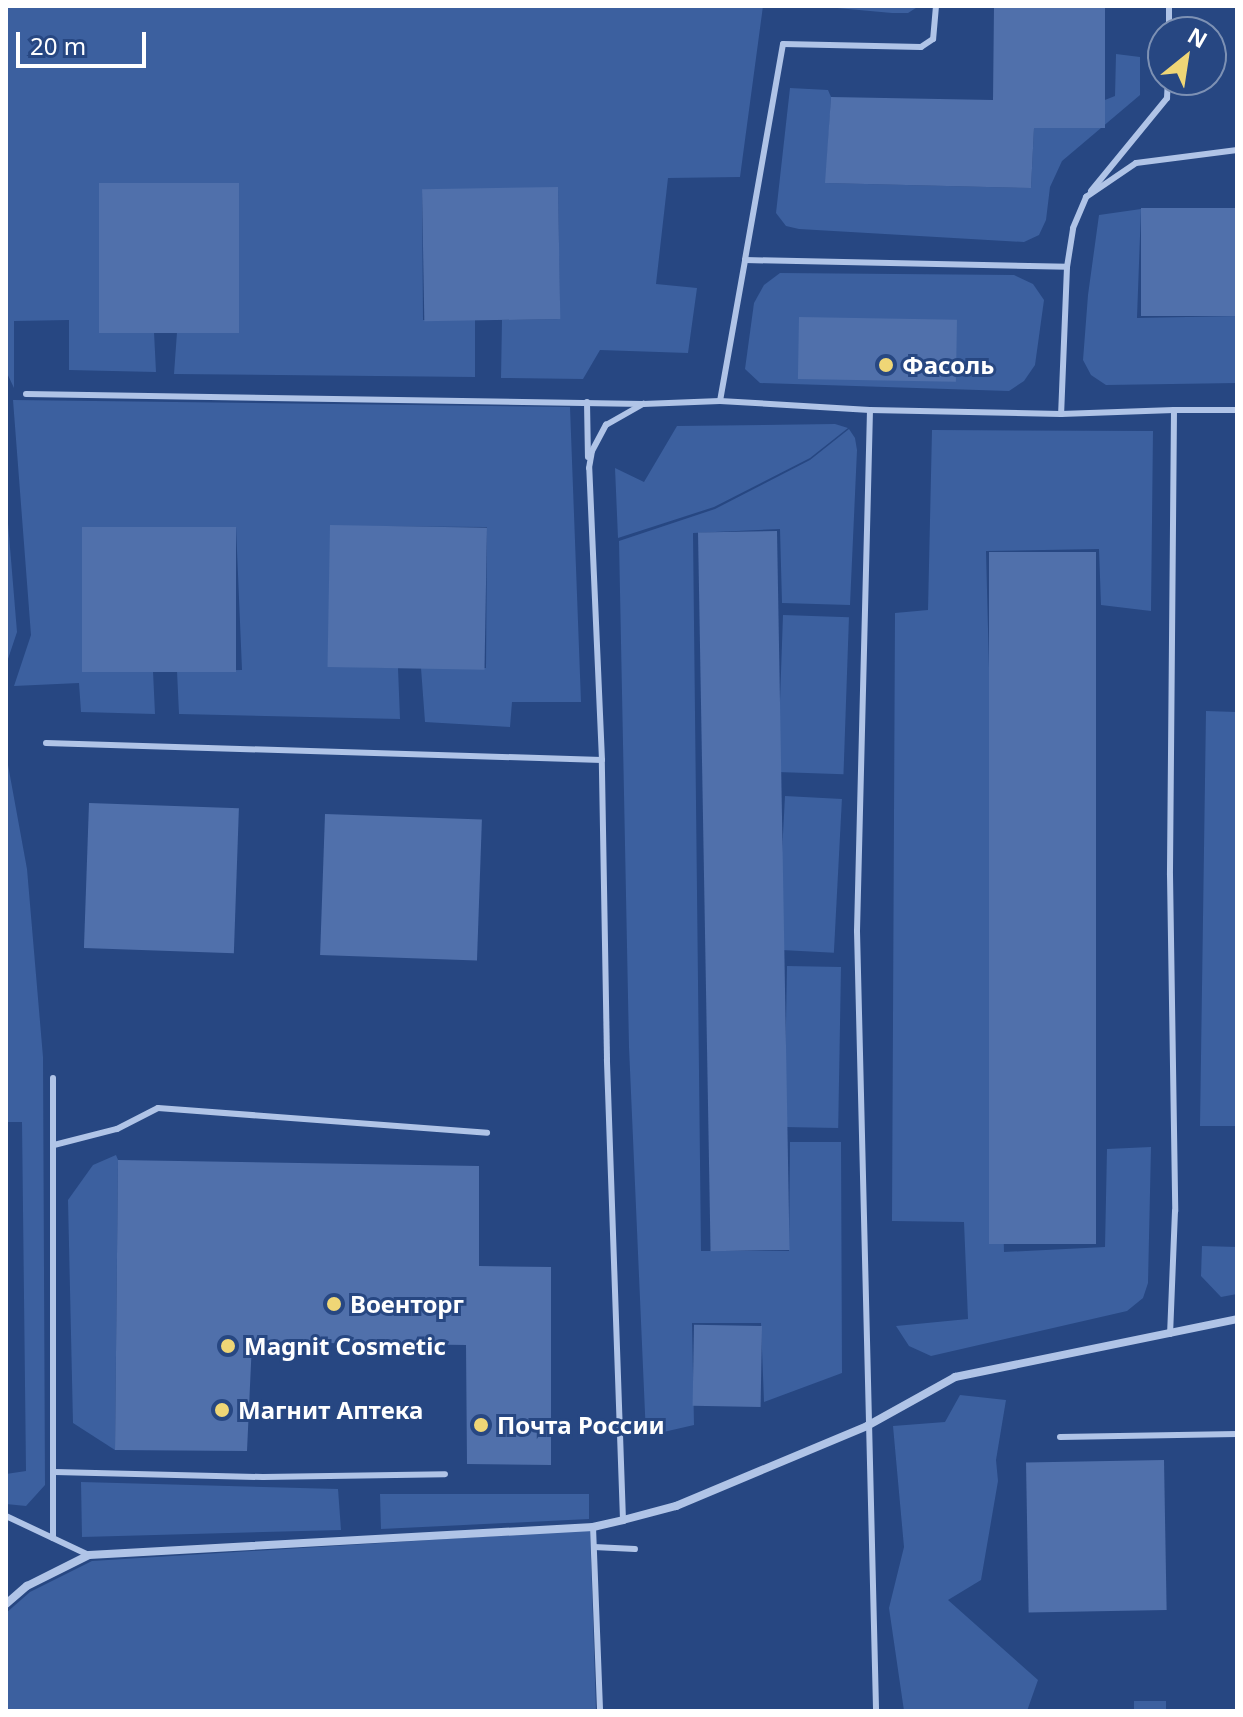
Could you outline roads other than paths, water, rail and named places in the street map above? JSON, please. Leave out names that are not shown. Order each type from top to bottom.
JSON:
[{"type":"street","points":[[6,1604],[27,1586],[89,1555],[593,1527],[676,1506],[867,1426],[955,1377],[1237,1319]]},
{"type":"lane","points":[[720,401],[783,44],[921,47],[933,39],[936,6]]},
{"type":"lane","points":[[1061,414],[1067,267],[1073,228],[1086,197],[1167,96]]},
{"type":"lane","points":[[1086,197],[1136,163],[1237,150]]},
{"type":"lane","points":[[745,260],[1067,267]]},
{"type":"lane","points":[[26,394],[643,404],[720,401],[870,410],[1061,414],[1237,410]]},
{"type":"lane","points":[[587,402],[602,760],[607,1074],[623,1520]]},
{"type":"lane","points":[[589,468],[592,451],[606,425],[643,404]]},
{"type":"lane","points":[[870,410],[857,931],[876,1711]]},
{"type":"lane","points":[[1170,1334],[1175,1211],[1170,875],[1174,410]]},
{"type":"lane","points":[[46,743],[602,760]]},
{"type":"lane","points":[[53,1078],[53,1538]]},
{"type":"lane","points":[[54,1145],[117,1129],[158,1108],[487,1133]]},
{"type":"lane","points":[[1060,1437],[1237,1434]]},
{"type":"lane","points":[[55,1472],[263,1477],[445,1474]]},
{"type":"lane","points":[[6,1516],[89,1555]]},
{"type":"lane","points":[[593,1527],[600,1711]]},
{"type":"lane","points":[[594,1547],[635,1549]]},
{"type":"place","name":"Фасоль","points":[[886,365]]},
{"type":"place","name":"Военторг","points":[[334,1304]]},
{"type":"place","name":"Magnit Cosmetic","points":[[228,1346]]},
{"type":"place","name":"Магнит Аптека","points":[[222,1410]]},
{"type":"place","name":"Почта России","points":[[481,1425]]}]
